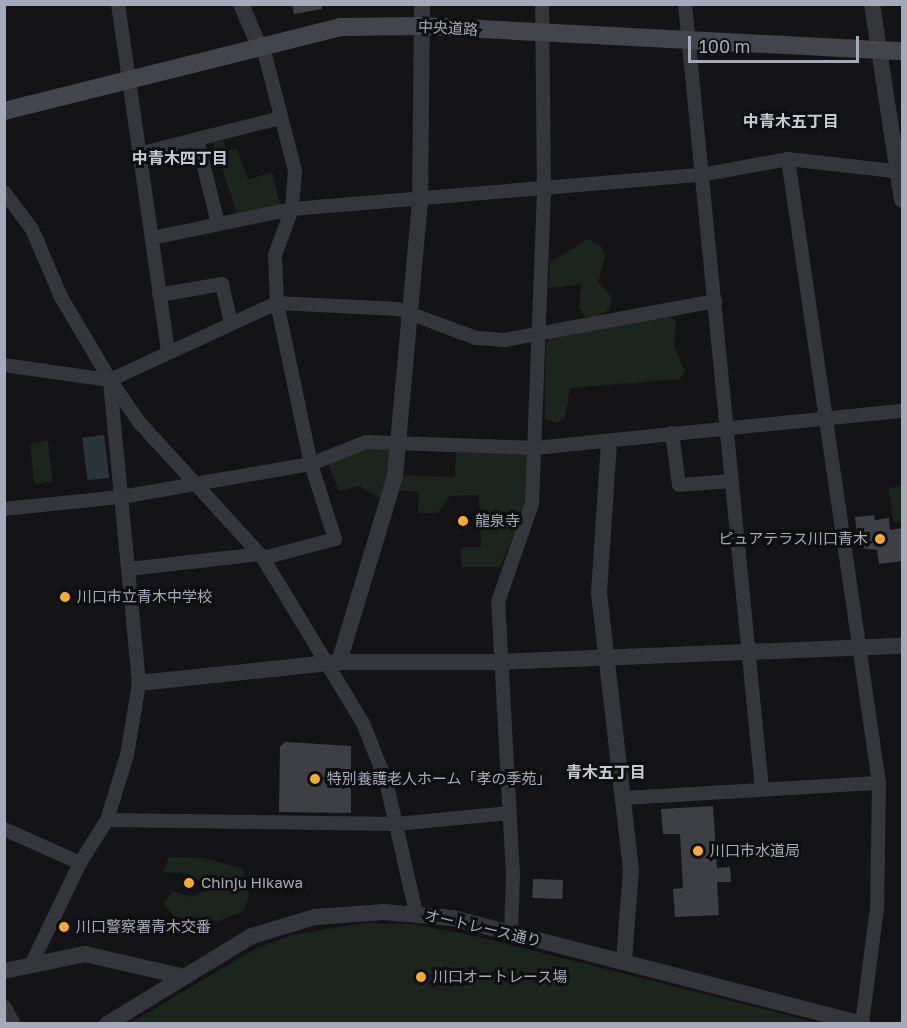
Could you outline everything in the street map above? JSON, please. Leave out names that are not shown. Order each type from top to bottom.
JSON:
[{"type":"main road","name":"中央道路","points":[[4,111],[126,76],[260,43],[340,27],[422,26],[903,51]]},
{"type":"street","points":[[118,4],[126,76],[168,351]]},
{"type":"street","points":[[129,569],[262,556],[335,539],[311,464],[277,303],[275,255],[292,209],[295,171],[260,43],[241,4]]},
{"type":"street","points":[[333,662],[388,506],[399,441],[412,314],[420,201],[422,4]]},
{"type":"street","points":[[511,933],[509,813],[498,662],[498,602],[532,504],[544,190],[542,4]]},
{"type":"street","points":[[685,4],[762,789]]},
{"type":"street","points":[[872,4],[903,200]]},
{"type":"street","points":[[138,154],[280,118]]},
{"type":"street","points":[[197,139],[218,224]]},
{"type":"street","points":[[152,238],[292,209],[420,201],[701,175],[788,159],[900,172]]},
{"type":"street","points":[[788,159],[879,783],[877,908],[862,1023]]},
{"type":"street","points":[[4,192],[32,229],[61,297],[110,380],[195,485],[262,556],[333,662],[363,723],[397,824],[416,913]]},
{"type":"street","points":[[159,295],[222,284],[231,323]]},
{"type":"street","points":[[4,365],[110,380],[168,351],[277,303],[345,304],[412,314],[476,338],[539,334],[715,301]]},
{"type":"street","points":[[33,961],[80,863],[107,820],[127,754],[140,683],[110,380]]},
{"type":"street","points":[[4,509],[121,497],[311,464],[366,442],[399,441],[535,448],[903,411]]},
{"type":"street","points":[[672,433],[680,485],[731,481]]},
{"type":"street","points":[[609,442],[599,593],[624,798],[631,885],[624,962]]},
{"type":"street","points":[[140,683],[333,662],[498,662],[903,646]]},
{"type":"street","points":[[624,798],[879,783]]},
{"type":"street","points":[[107,820],[397,824],[509,813]]},
{"type":"street","points":[[4,829],[80,863]]},
{"type":"street","name":"オートレース通り","points":[[107,1023],[234,944],[293,922],[343,913],[416,913],[511,933],[862,1023]]},
{"type":"street","points":[[4,971],[33,961],[102,955],[180,976]]},
{"type":"street","points":[[4,1008],[13,1023]]},
{"type":"shaded area","points":[[222,136],[226,151],[237,149],[248,180],[272,172],[281,208],[237,214],[212,139]]},
{"type":"shaded area","points":[[588,239],[601,246],[605,257],[598,282],[612,297],[609,310],[593,317],[585,317],[579,308],[581,284],[548,288],[550,262]]},
{"type":"shaded area","points":[[669,316],[676,322],[674,347],[685,371],[680,379],[570,388],[565,418],[558,423],[545,419],[546,343],[552,337]]},
{"type":"shaded area","points":[[104,435],[109,478],[87,480],[82,438]]},
{"type":"shaded area","points":[[48,441],[52,482],[34,484],[30,443]]},
{"type":"shaded area","points":[[372,445],[392,450],[382,500],[360,486],[339,491],[328,463]]},
{"type":"shaded area","points":[[456,449],[526,453],[529,458],[525,507],[500,567],[461,567],[461,547],[481,547],[479,495],[450,496],[438,513],[418,513],[419,491],[400,491],[402,475],[455,477]]},
{"type":"shaded area","points":[[902,486],[902,521],[893,522],[889,488]]},
{"type":"shaded area","points":[[169,857],[203,858],[243,869],[249,895],[244,911],[211,924],[174,916],[163,903],[173,891],[191,897],[211,888],[187,873],[163,872]]},
{"type":"shaded area","name":"川口オートレース場","points":[[365,923],[412,924],[479,937],[818,1023],[130,1023],[255,949],[292,935]]},
{"type":"building","points":[[292,4],[322,4],[322,9],[294,14]]},
{"type":"building","name":"ピュアテラス川口青木","points":[[874,515],[875,520],[889,518],[890,530],[903,528],[903,561],[879,564],[877,550],[859,548],[855,517]]},
{"type":"building","name":"特別養護老人ホーム「孝の季苑」","points":[[286,742],[351,746],[351,813],[279,812],[280,746]]},
{"type":"building","name":"川口市水道局","points":[[713,806],[717,868],[730,867],[731,882],[717,882],[719,915],[675,917],[673,889],[683,888],[680,834],[663,834],[661,809]]},
{"type":"building","points":[[533,879],[563,880],[562,899],[532,898]]},
{"type":"place","name":"龍泉寺","points":[[463,521]]},
{"type":"place","name":"ピュアテラス川口青木","points":[[880,539]]},
{"type":"place","name":"川口市立青木中学校","points":[[65,597]]},
{"type":"place","name":"特別養護老人ホーム「孝の季苑」","points":[[315,779]]},
{"type":"place","name":"川口市水道局","points":[[698,851]]},
{"type":"place","name":"Chinju Hikawa","points":[[189,883]]},
{"type":"place","name":"川口警察署青木交番","points":[[64,927]]},
{"type":"place","name":"川口オートレース場","points":[[421,977]]},
{"type":"district","name":"中青木五丁目","points":[[791,121]]},
{"type":"district","name":"中青木四丁目","points":[[180,158]]},
{"type":"district","name":"青木五丁目","points":[[606,772]]}]
